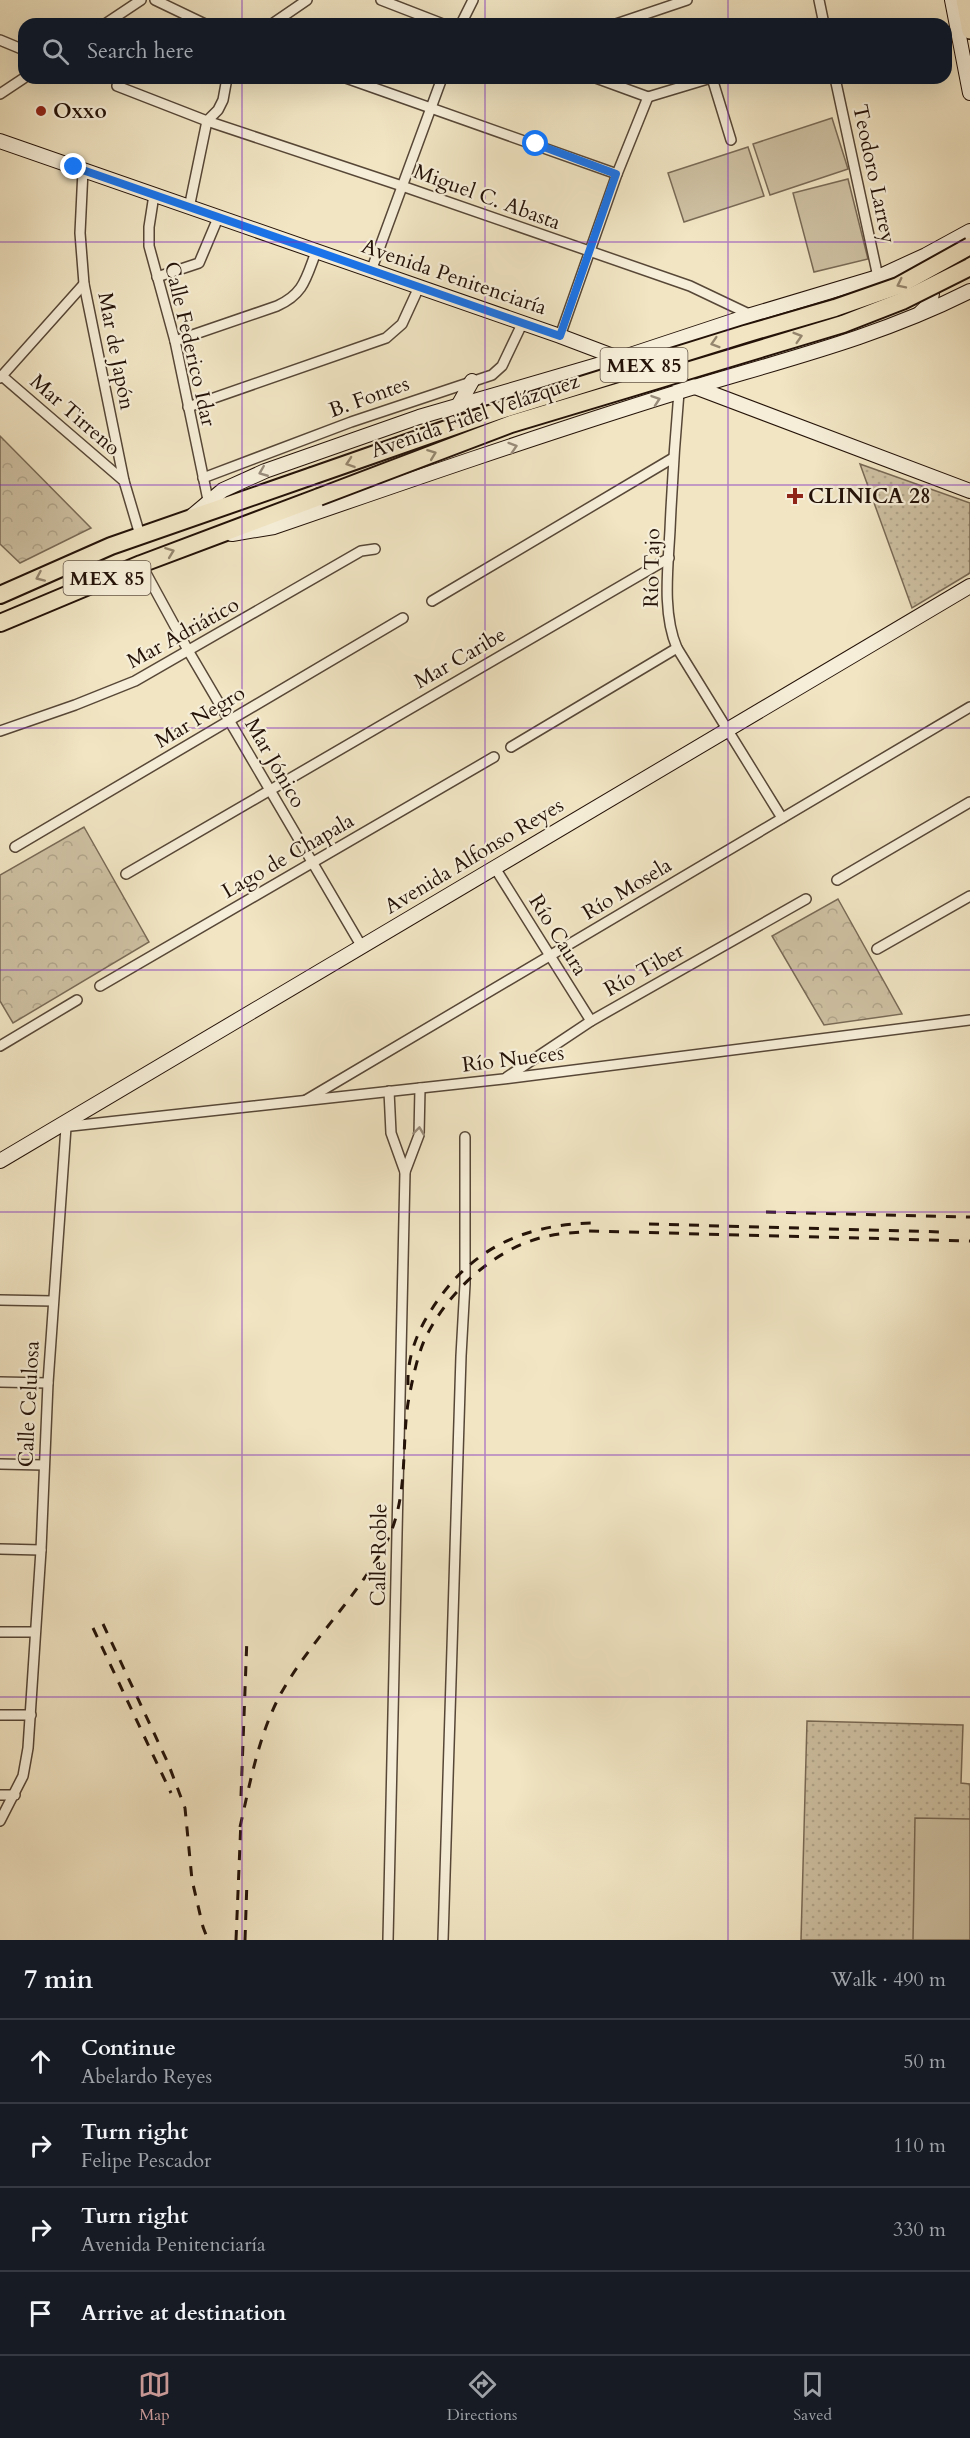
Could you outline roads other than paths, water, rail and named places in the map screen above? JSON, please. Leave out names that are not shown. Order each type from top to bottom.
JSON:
[{"type":"highway","name":"Avenida Fidel Velázquez","points":[[0,595],[140,535],[501,410],[846,305],[898,286],[970,246]]},
{"type":"highway","name":"Avenida Fidel Velázquez","points":[[0,623],[215,535],[511,424],[843,324],[902,301],[970,267]]},
{"type":"main road","points":[[964,0],[970,31]]},
{"type":"street","points":[[114,18],[141,0]]},
{"type":"street","points":[[281,18],[307,0]]},
{"type":"street","points":[[381,0],[428,18]]},
{"type":"street","points":[[464,18],[472,0]]},
{"type":"street","points":[[634,18],[687,0]]},
{"type":"street","points":[[819,0],[823,18]]},
{"type":"street","points":[[952,0],[970,93]]},
{"type":"street","points":[[163,2],[194,18]]},
{"type":"street","points":[[0,40],[18,48]]},
{"type":"street","points":[[0,94],[18,82]]},
{"type":"street","points":[[189,208],[207,122],[218,110],[227,84]]},
{"type":"street","points":[[364,84],[616,174]]},
{"type":"street","points":[[371,271],[440,84]]},
{"type":"street","points":[[612,84],[648,97],[691,84]]},
{"type":"street","points":[[713,84],[731,140]]},
{"type":"street","name":"Teodoro Larrey","points":[[836,84],[878,277]]},
{"type":"street","name":"Miguel C. Abasta","points":[[117,87],[207,122],[402,186],[690,286],[751,315]]},
{"type":"street","points":[[560,336],[616,174],[648,97]]},
{"type":"street","name":"Avenida Penitenciaría","points":[[0,141],[560,336],[966,488]]},
{"type":"street","name":"Mar de Japón","points":[[83,170],[80,233],[84,284],[124,481],[140,535]]},
{"type":"street","name":"Calle Federico Idar","points":[[154,195],[148,235],[175,341],[208,500]]},
{"type":"street","points":[[157,277],[199,263],[218,218]]},
{"type":"street","points":[[192,516],[208,500],[223,490],[265,471],[458,406],[618,359],[751,315],[878,277],[970,231]]},
{"type":"street","points":[[175,341],[277,306],[292,298],[301,290],[316,252]]},
{"type":"street","points":[[910,261],[922,268],[932,285],[928,305],[919,315]]},
{"type":"street","points":[[1,377],[84,284]]},
{"type":"street","points":[[188,407],[386,338],[402,324],[419,287]]},
{"type":"street","points":[[215,535],[274,527],[679,392],[894,326],[970,291]]},
{"type":"street","name":"B. Fontes","points":[[203,478],[351,422],[492,375],[500,369],[522,324]]},
{"type":"street","points":[[686,338],[683,353],[687,369],[699,380],[711,384]]},
{"type":"street","points":[[586,367],[593,367],[608,373],[618,384],[622,399],[617,413]]},
{"type":"street","name":"Mar Tirreno","points":[[1,377],[124,481]]},
{"type":"street","points":[[458,406],[472,381]]},
{"type":"street","name":"Río Tajo","points":[[679,392],[669,558],[669,624],[677,648],[782,818]]},
{"type":"street","points":[[432,601],[674,458]]},
{"type":"street","name":"Mar Adriático","points":[[0,731],[104,695],[135,681],[361,551],[375,549]]},
{"type":"street","name":"Mar Caribe","points":[[126,874],[669,558]]},
{"type":"street","name":"Mar Jónico","points":[[141,564],[189,652],[362,947]]},
{"type":"street","name":"Avenida Alfonso Reyes","points":[[0,1161],[62,1127],[970,586]]},
{"type":"street","name":"Mar Negro","points":[[15,847],[403,618]]},
{"type":"street","points":[[511,747],[677,648]]},
{"type":"street","name":"Río Mosela","points":[[302,1102],[970,706]]},
{"type":"street","name":"Lago de Chapala","points":[[100,986],[494,758]]},
{"type":"street","points":[[837,880],[970,802]]},
{"type":"street","name":"Río Caura","points":[[495,868],[591,1021]]},
{"type":"street","points":[[877,949],[970,896]]},
{"type":"street","name":"Río Tiber","points":[[503,1079],[591,1021],[806,899]]},
{"type":"street","points":[[0,1046],[77,1000]]},
{"type":"street","name":"Río Nueces","points":[[62,1127],[503,1079],[970,1020]]},
{"type":"street","name":"Calle Roble","points":[[388,1940],[405,1172],[419,1135],[420,1088]]},
{"type":"street","name":"Calle Roble","points":[[389,1091],[391,1133],[405,1172]]},
{"type":"street","name":"Calle Celulosa","points":[[0,1821],[15,1795],[26,1761],[31,1715],[62,1127]]},
{"type":"street","points":[[443,1940],[465,1284],[465,1137]]},
{"type":"street","points":[[0,1300],[53,1301]]},
{"type":"street","points":[[0,1382],[48,1383]]},
{"type":"street","points":[[0,1464],[44,1464]]},
{"type":"street","points":[[0,1549],[40,1550]]},
{"type":"street","points":[[0,1632],[35,1632]]},
{"type":"street","points":[[0,1715],[31,1715]]},
{"type":"street","points":[[0,1795],[15,1795]]},
{"type":"railway","points":[[766,1212],[970,1217]]},
{"type":"railway","points":[[408,1385],[413,1347],[430,1312],[445,1290],[480,1256],[500,1244],[544,1228],[595,1223]]},
{"type":"railway","points":[[649,1224],[943,1232]]},
{"type":"railway","points":[[240,1827],[265,1728],[279,1697],[304,1658],[373,1565],[393,1528],[401,1493],[408,1403],[424,1341],[445,1306],[474,1275],[491,1261],[528,1242],[553,1235],[589,1231],[970,1241]]},
{"type":"railway","points":[[103,1624],[168,1763],[185,1808],[192,1880],[208,1940]]},
{"type":"railway","points":[[93,1628],[171,1793]]},
{"type":"railway","points":[[241,1796],[247,1637]]},
{"type":"railway","points":[[236,1940],[241,1820]]},
{"type":"railway","points":[[245,1940],[247,1880]]},
{"type":"place","name":"Oxxo","points":[[41,111]]},
{"type":"place","name":"CLINICA 28","points":[[795,496]]}]
